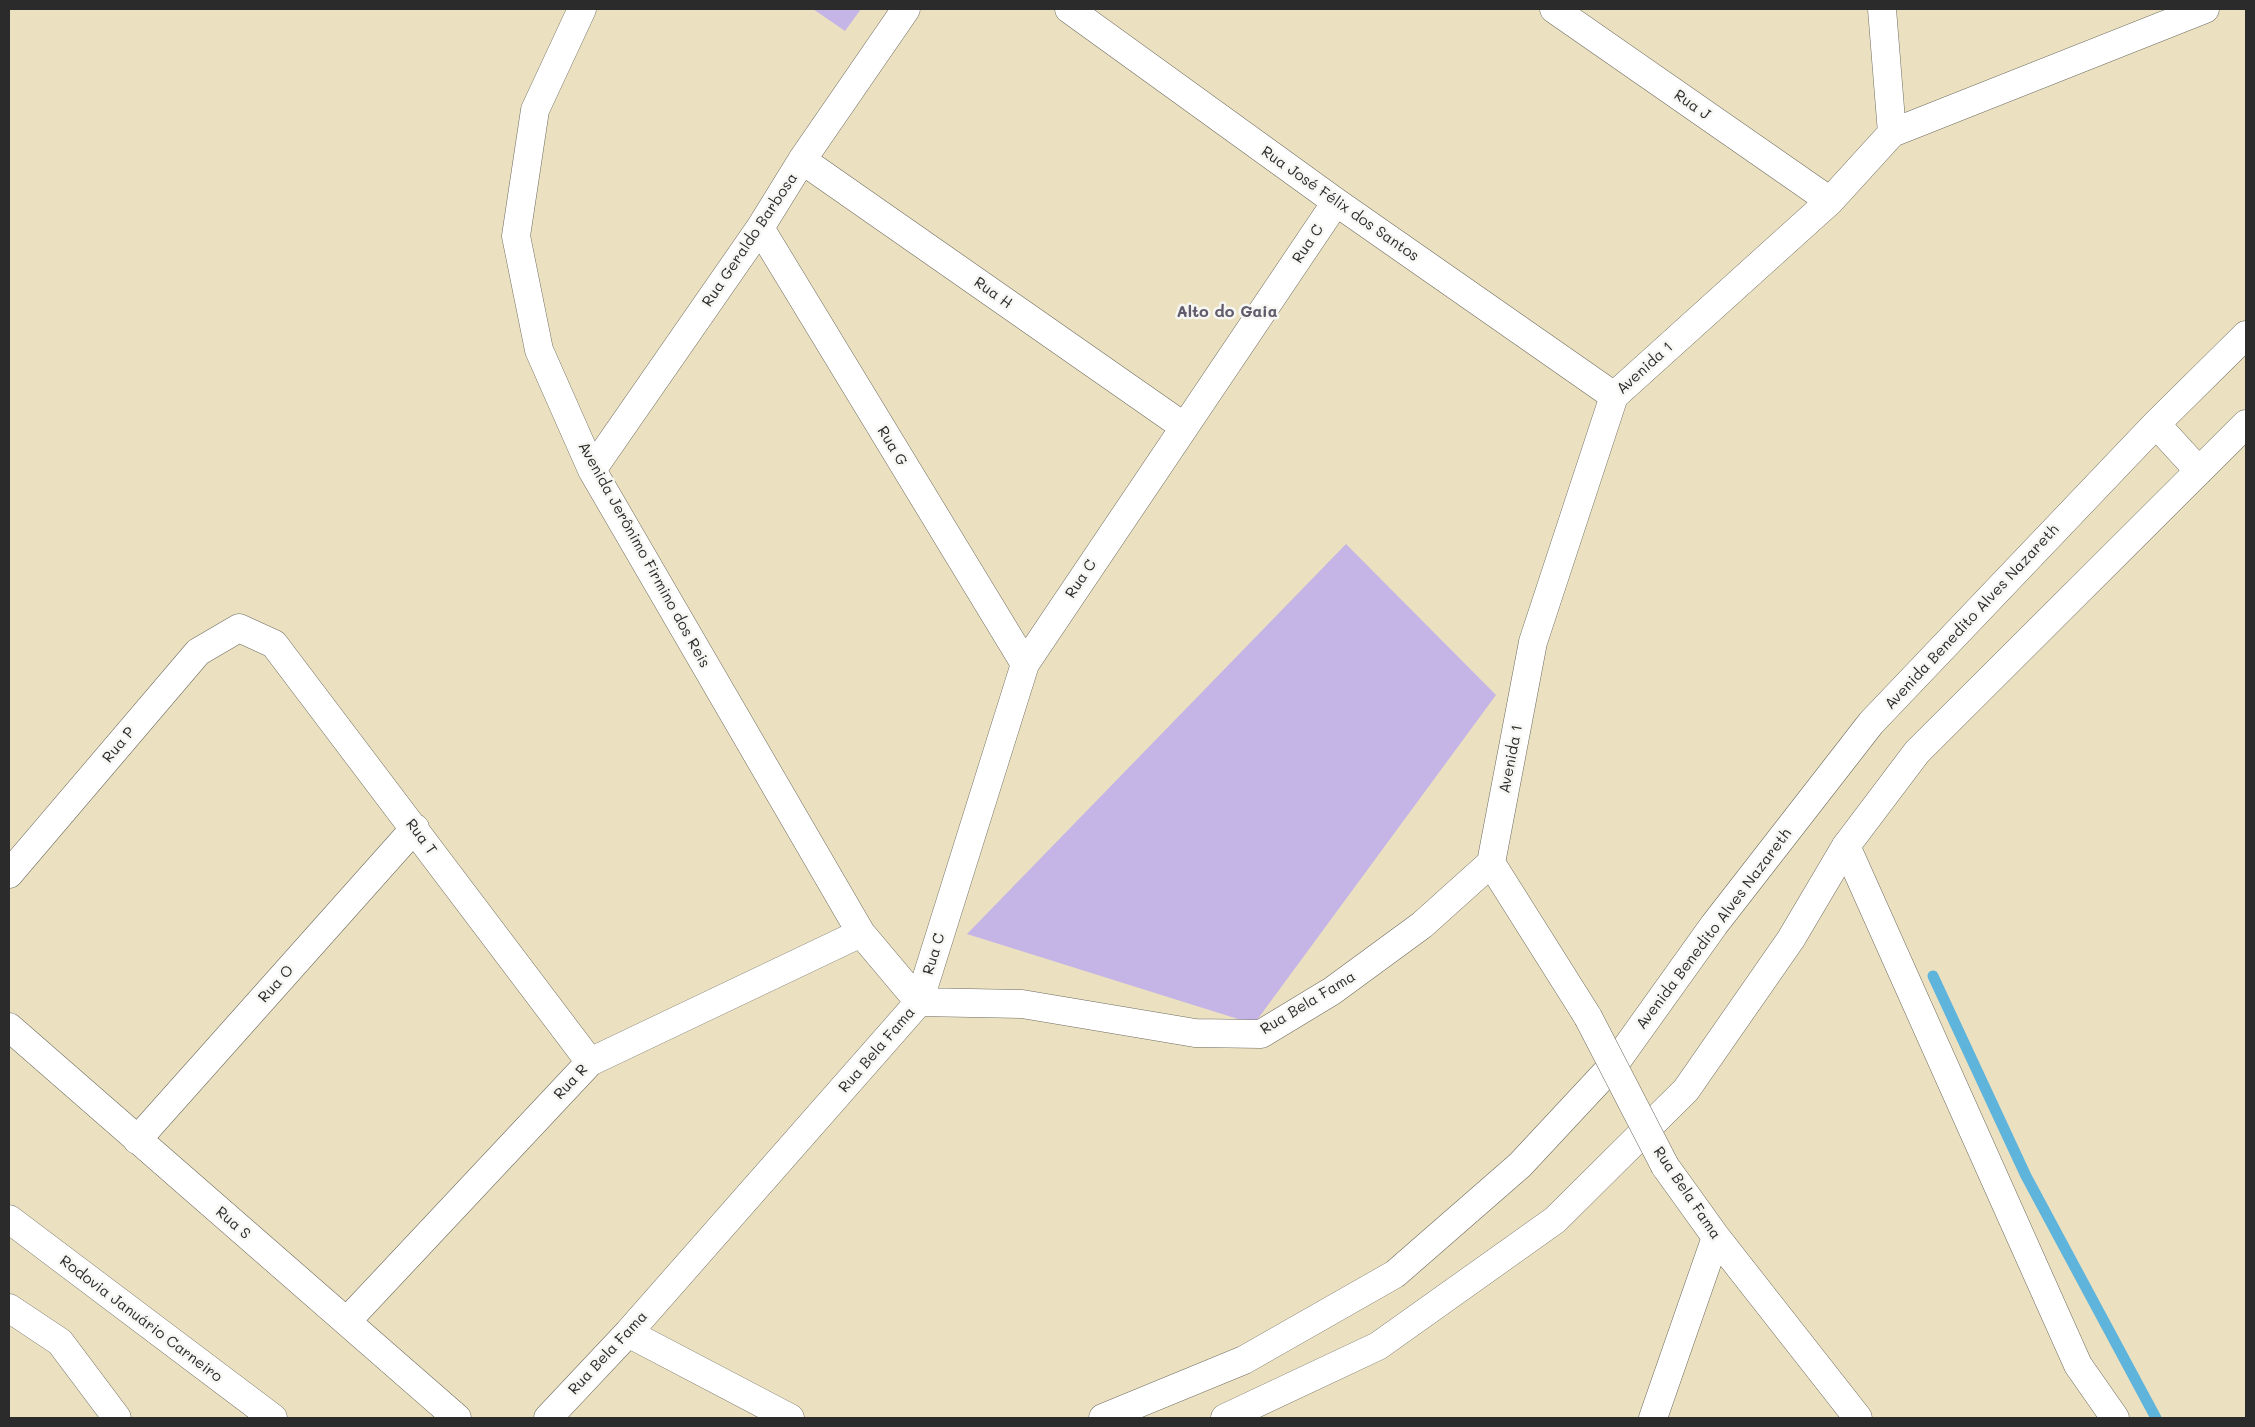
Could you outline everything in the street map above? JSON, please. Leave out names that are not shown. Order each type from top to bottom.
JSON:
[{"type":"street","name":"Avenida Jerônimo Firmino dos Reis","points":[[582,9],[535,110],[516,236],[539,350],[592,470],[861,933],[919,1002]]},
{"type":"street","name":"Rua Geraldo Barbosa","points":[[592,470],[760,228],[802,160],[906,9]]},
{"type":"street","name":"Rua José Félix dos Santos","points":[[1068,9],[1336,202],[1614,396]]},
{"type":"street","name":"Rua J","points":[[1554,9],[1830,201]]},
{"type":"street","points":[[1882,9],[1892,133],[2205,9]]},
{"type":"street","name":"Avenida 1","points":[[1491,863],[1533,642],[1614,396],[1830,201],[1892,133]]},
{"type":"street","name":"Rua H","points":[[802,160],[1183,426]]},
{"type":"street","name":"Rua C","points":[[919,1002],[1025,664],[1183,426],[1336,202]]},
{"type":"street","name":"Rua G","points":[[760,228],[1025,664]]},
{"type":"street","name":"Avenida Benedito Alves Nazareth","points":[[1103,1418],[1244,1360],[1395,1274],[1520,1165],[1616,1062],[1714,925],[1871,723],[2156,424],[2246,335]]},
{"type":"street","points":[[2156,424],[2199,471]]},
{"type":"street","points":[[1225,1418],[1378,1346],[1555,1220],[1686,1090],[1791,939],[1846,846],[1917,752],[2246,424]]},
{"type":"street","name":"Rua T","points":[[239,628],[274,644],[415,828],[590,1062]]},
{"type":"street","name":"Rua P","points":[[9,874],[198,652],[239,628]]},
{"type":"street","name":"Rua O","points":[[137,1140],[415,828]]},
{"type":"street","points":[[1846,846],[2078,1364],[2115,1418]]},
{"type":"street","name":"Rua Bela Fama","points":[[548,1418],[628,1332],[919,1002],[1022,1004],[1195,1033],[1261,1034],[1332,991],[1422,926],[1491,863],[1588,1017],[1666,1166],[1716,1237],[1858,1418]]},
{"type":"street","name":"Rua R","points":[[347,1321],[590,1062],[861,933]]},
{"type":"street","name":"Rua S","points":[[9,1027],[457,1418]]},
{"type":"street","name":"Rodovia Januário Carneiro","points":[[9,1219],[273,1418]]},
{"type":"street","points":[[1653,1418],[1716,1237]]},
{"type":"street","points":[[9,1308],[60,1342],[117,1418]]},
{"type":"street","points":[[628,1332],[790,1418]]},
{"type":"building","points":[[813,9],[861,9],[845,31]]},
{"type":"building","points":[[1346,544],[1496,695],[1254,1024],[967,934]]},
{"type":"waterway","points":[[1933,976],[2026,1176],[2156,1418]]},
{"type":"district","name":"Alto do Gaia","points":[[1227,312]]}]
